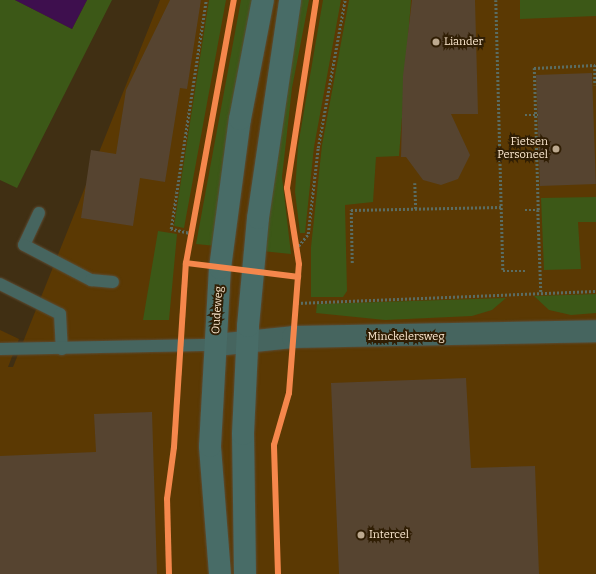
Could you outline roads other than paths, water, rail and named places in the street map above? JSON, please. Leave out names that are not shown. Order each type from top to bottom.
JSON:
[{"type":"main road","name":"Oudeweg","points":[[220,574],[210,446],[220,268],[240,118],[263,0]]},
{"type":"main road","points":[[245,574],[242,434],[247,341],[258,218],[290,0]]},
{"type":"street","name":"Minckelersweg","points":[[216,344],[293,337],[596,330]]},
{"type":"lane","points":[[39,213],[24,244],[90,280],[113,282]]},
{"type":"lane","points":[[0,284],[60,314],[62,349]]},
{"type":"lane","points":[[0,349],[62,349],[216,344]]},
{"type":"place","name":"Liander","points":[[436,42]]},
{"type":"place","name":"Fietsen Personeel","points":[[556,149]]},
{"type":"place","name":"Intercel","points":[[361,535]]}]
